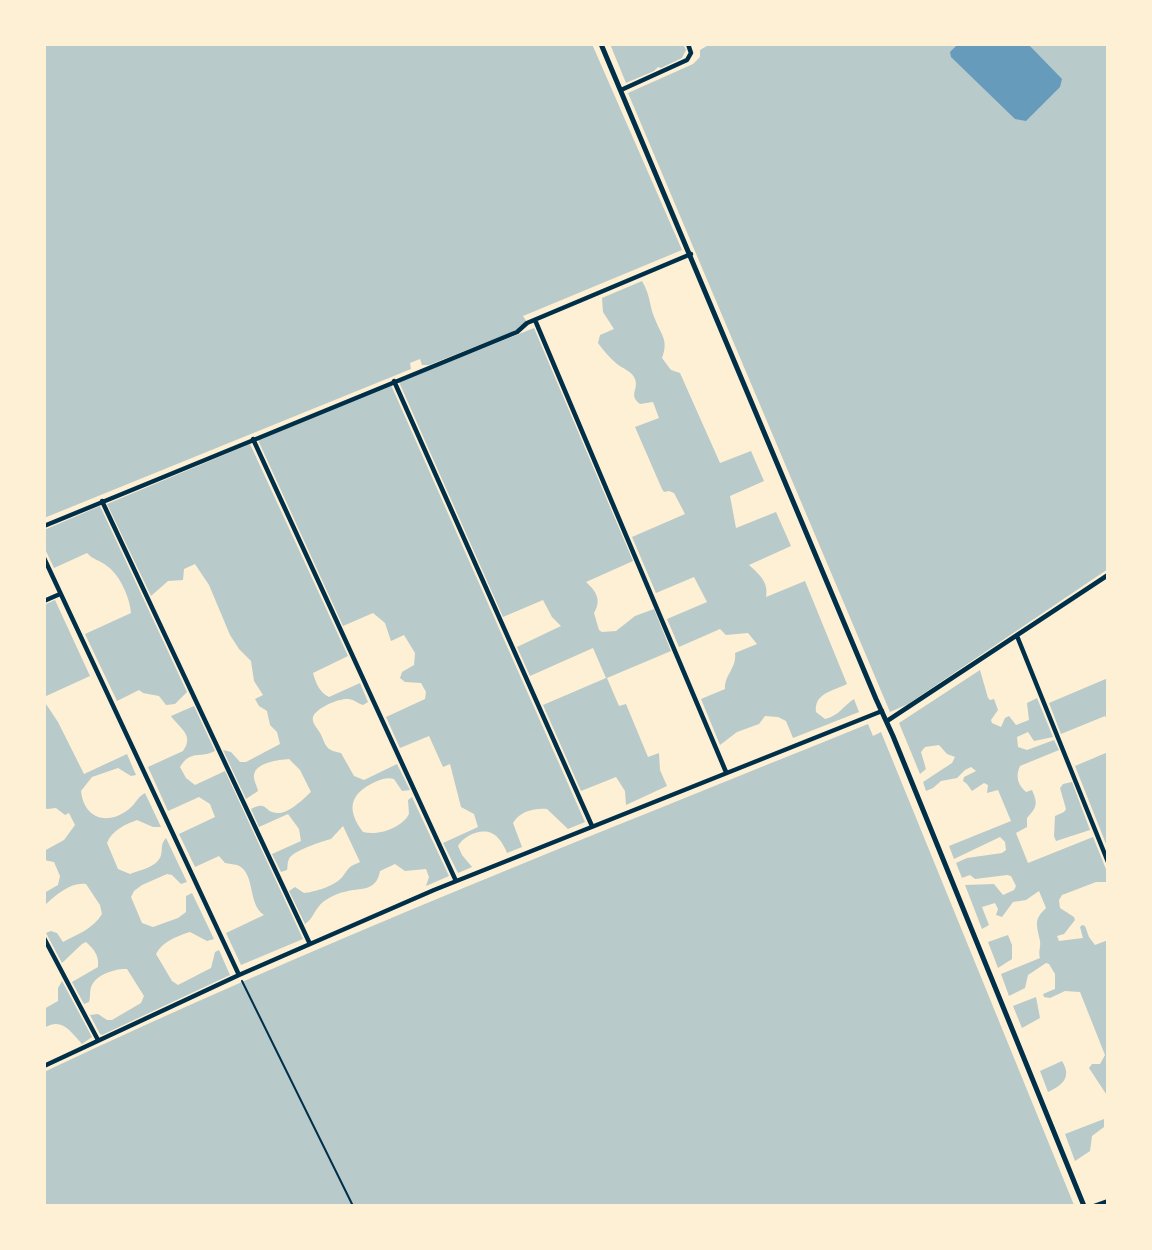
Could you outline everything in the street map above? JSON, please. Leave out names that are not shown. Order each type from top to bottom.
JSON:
[{"type":"street","points":[[601,44],[887,721],[1084,1206]]},
{"type":"street","points":[[621,90],[687,60],[691,53],[688,44]]},
{"type":"street","points":[[44,526],[517,332],[525,324],[691,254]]},
{"type":"street","points":[[535,320],[726,772]]},
{"type":"street","points":[[394,382],[592,826]]},
{"type":"street","points":[[253,439],[456,881]]},
{"type":"street","points":[[102,501],[310,944]]},
{"type":"street","points":[[44,558],[239,975]]},
{"type":"street","points":[[887,721],[1108,575]]},
{"type":"street","points":[[44,601],[60,594]]},
{"type":"street","points":[[1017,636],[1108,862]]},
{"type":"street","points":[[44,1066],[239,975],[456,881],[882,711]]},
{"type":"street","points":[[44,938],[98,1040]]},
{"type":"street","points":[[1094,1206],[1108,1200]]},
{"type":"path","points":[[239,975],[354,1206]]},
{"type":"shaded area","points":[[44,44],[592,44],[682,250],[523,316],[526,321],[514,331],[429,365],[422,365],[420,359],[410,363],[411,369],[44,518]]},
{"type":"shaded area","points":[[610,44],[683,44],[686,50],[682,58],[626,83]]},
{"type":"shaded area","points":[[710,44],[1108,44],[1108,569],[908,704],[890,712],[628,93],[693,64],[700,57],[700,50]]},
{"type":"shaded area","points":[[642,281],[663,338],[665,347],[662,358],[671,370],[680,373],[720,463],[751,451],[764,481],[730,496],[736,528],[776,512],[791,546],[749,565],[765,583],[766,597],[805,581],[847,684],[821,697],[816,712],[825,719],[830,718],[854,699],[859,712],[793,738],[786,721],[765,716],[759,724],[737,732],[720,745],[701,699],[725,689],[735,653],[757,644],[748,633],[726,635],[720,629],[679,647],[667,619],[707,602],[694,577],[656,593],[632,537],[685,514],[674,493],[664,492],[662,489],[635,427],[659,418],[653,402],[640,404],[637,401],[634,395],[634,376],[614,362],[598,343],[600,335],[614,329],[603,312],[602,298]]},
{"type":"shaded area","points":[[534,328],[633,561],[586,582],[597,596],[598,604],[594,613],[599,630],[616,631],[635,616],[654,609],[671,651],[607,678],[619,706],[626,704],[648,757],[659,753],[660,770],[667,786],[626,805],[625,791],[616,777],[581,791],[543,705],[606,678],[593,648],[530,676],[517,647],[561,626],[552,617],[543,600],[503,617],[399,382]]},
{"type":"shaded area","points":[[391,385],[585,822],[568,829],[547,809],[528,811],[513,823],[522,847],[507,853],[501,841],[493,834],[482,832],[471,835],[458,846],[472,867],[458,873],[443,843],[478,827],[474,814],[461,807],[450,764],[443,767],[429,736],[400,748],[386,717],[425,699],[426,692],[421,683],[405,682],[400,678],[402,672],[414,665],[415,653],[404,635],[391,641],[385,623],[373,613],[343,626],[258,440]]},
{"type":"shaded area","points":[[250,444],[348,656],[313,673],[317,684],[329,697],[360,683],[368,702],[363,705],[344,699],[334,702],[315,714],[313,722],[327,747],[341,753],[354,776],[364,780],[397,764],[410,790],[402,791],[391,778],[382,779],[363,789],[354,799],[353,805],[358,825],[363,832],[369,833],[389,830],[406,819],[409,814],[408,800],[412,797],[449,876],[426,886],[429,877],[426,869],[405,871],[395,864],[380,871],[371,886],[325,900],[305,924],[289,891],[295,887],[304,893],[325,888],[340,880],[350,867],[360,862],[343,826],[331,839],[291,856],[287,870],[281,872],[272,854],[301,841],[299,829],[288,814],[259,827],[251,809],[263,806],[273,812],[282,813],[296,806],[311,792],[300,770],[289,759],[285,759],[268,762],[259,767],[254,777],[258,791],[246,799],[223,750],[231,752],[240,762],[246,762],[280,744],[277,732],[270,725],[267,711],[259,706],[255,699],[263,695],[254,681],[251,661],[230,635],[209,585],[195,564],[184,569],[183,580],[168,581],[151,596],[107,504]]},
{"type":"shaded area","points":[[100,506],[187,692],[175,704],[166,705],[159,696],[139,690],[117,701],[85,634],[131,613],[124,587],[112,570],[87,553],[54,568],[44,547],[44,530]]},
{"type":"shaded area","points":[[55,600],[90,676],[44,697],[44,605]]},
{"type":"shaded area","points":[[980,670],[988,698],[994,699],[998,710],[991,720],[992,723],[1001,727],[1009,716],[1016,725],[1029,720],[1027,703],[1037,698],[1053,737],[1034,741],[1028,732],[1017,737],[1018,747],[1027,750],[1054,740],[1059,750],[1020,766],[1018,770],[1019,783],[1026,792],[1032,790],[1036,802],[1027,818],[1027,827],[1016,833],[1028,863],[1093,837],[1108,874],[1108,882],[1096,882],[1062,895],[1059,900],[1060,908],[1075,920],[1064,934],[1057,936],[1059,941],[1083,938],[1080,927],[1082,925],[1095,945],[1108,940],[1108,1097],[1089,1068],[1092,1064],[1100,1064],[1105,1055],[1080,992],[1065,991],[1050,998],[1044,997],[1043,994],[1055,989],[1055,974],[1046,963],[1028,975],[1025,988],[1009,996],[1001,974],[1040,958],[1037,923],[1046,908],[1039,891],[1026,900],[1013,902],[1002,917],[996,915],[998,909],[995,903],[982,907],[989,925],[982,929],[965,885],[994,884],[1003,895],[1014,890],[1016,886],[1011,876],[1007,875],[975,879],[970,875],[962,878],[956,863],[967,858],[1002,853],[1006,850],[1005,842],[1000,837],[954,859],[949,846],[1011,821],[998,790],[987,793],[988,785],[984,783],[972,791],[963,781],[964,777],[976,771],[971,767],[957,778],[941,781],[926,791],[923,782],[952,763],[955,757],[947,754],[939,745],[925,747],[921,752],[926,769],[920,774],[899,723]]},
{"type":"shaded area","points":[[1108,678],[1108,722],[1105,716],[1061,734],[1049,703]]},
{"type":"shaded area","points":[[44,701],[58,722],[84,774],[127,754],[136,775],[131,776],[118,768],[92,777],[81,791],[87,808],[98,817],[113,817],[129,809],[145,793],[161,827],[153,827],[137,820],[115,832],[107,843],[118,869],[130,874],[153,865],[161,855],[162,844],[166,838],[187,882],[181,884],[167,874],[134,891],[131,897],[142,923],[153,927],[178,918],[186,912],[186,896],[192,893],[214,939],[207,941],[190,932],[162,946],[156,954],[172,981],[178,985],[211,968],[215,952],[219,950],[230,975],[102,1035],[90,1015],[98,1014],[112,1020],[141,1003],[144,996],[127,969],[118,970],[108,972],[95,981],[89,1002],[84,1004],[72,982],[98,967],[96,953],[86,942],[62,963],[46,933],[57,933],[63,942],[90,927],[102,914],[100,905],[86,884],[80,884],[64,889],[46,904],[44,920],[44,893],[58,885],[60,876],[54,862],[44,860],[44,851],[64,840],[75,825],[69,813],[65,815],[56,808],[44,807]]},
{"type":"shaded area","points":[[194,706],[215,751],[192,756],[180,767],[186,778],[195,785],[225,771],[303,939],[241,965],[226,933],[264,915],[255,904],[247,874],[237,865],[225,863],[219,856],[195,867],[179,834],[215,817],[210,804],[199,797],[168,811],[148,767],[183,751],[187,736],[171,716]]},
{"type":"shaded area","points":[[868,724],[873,736],[881,732],[1074,1205],[44,1206],[44,1072],[351,935]]},
{"type":"shaded area","points":[[1108,752],[1108,849],[1075,766]]},
{"type":"shaded area","points":[[1072,782],[1090,830],[1056,841],[1055,816],[1066,809],[1060,788],[1063,784]]},
{"type":"shaded area","points":[[1008,935],[1012,945],[1012,959],[998,968],[988,942]]},
{"type":"shaded area","points":[[62,981],[92,1037],[82,1044],[61,1025],[44,1028],[44,1009],[58,1001],[58,988]]},
{"type":"shaded area","points":[[1036,997],[1040,1018],[1022,1028],[1013,1006]]},
{"type":"shaded area","points":[[1062,1061],[1066,1076],[1058,1086],[1048,1092],[1040,1071]]},
{"type":"shaded area","points":[[1104,1119],[1104,1127],[1092,1136],[1090,1151],[1075,1161],[1065,1134]]},
{"type":"water","points":[[958,44],[1028,44],[1062,79],[1060,87],[1026,121],[1015,119],[951,57],[950,52]]}]
